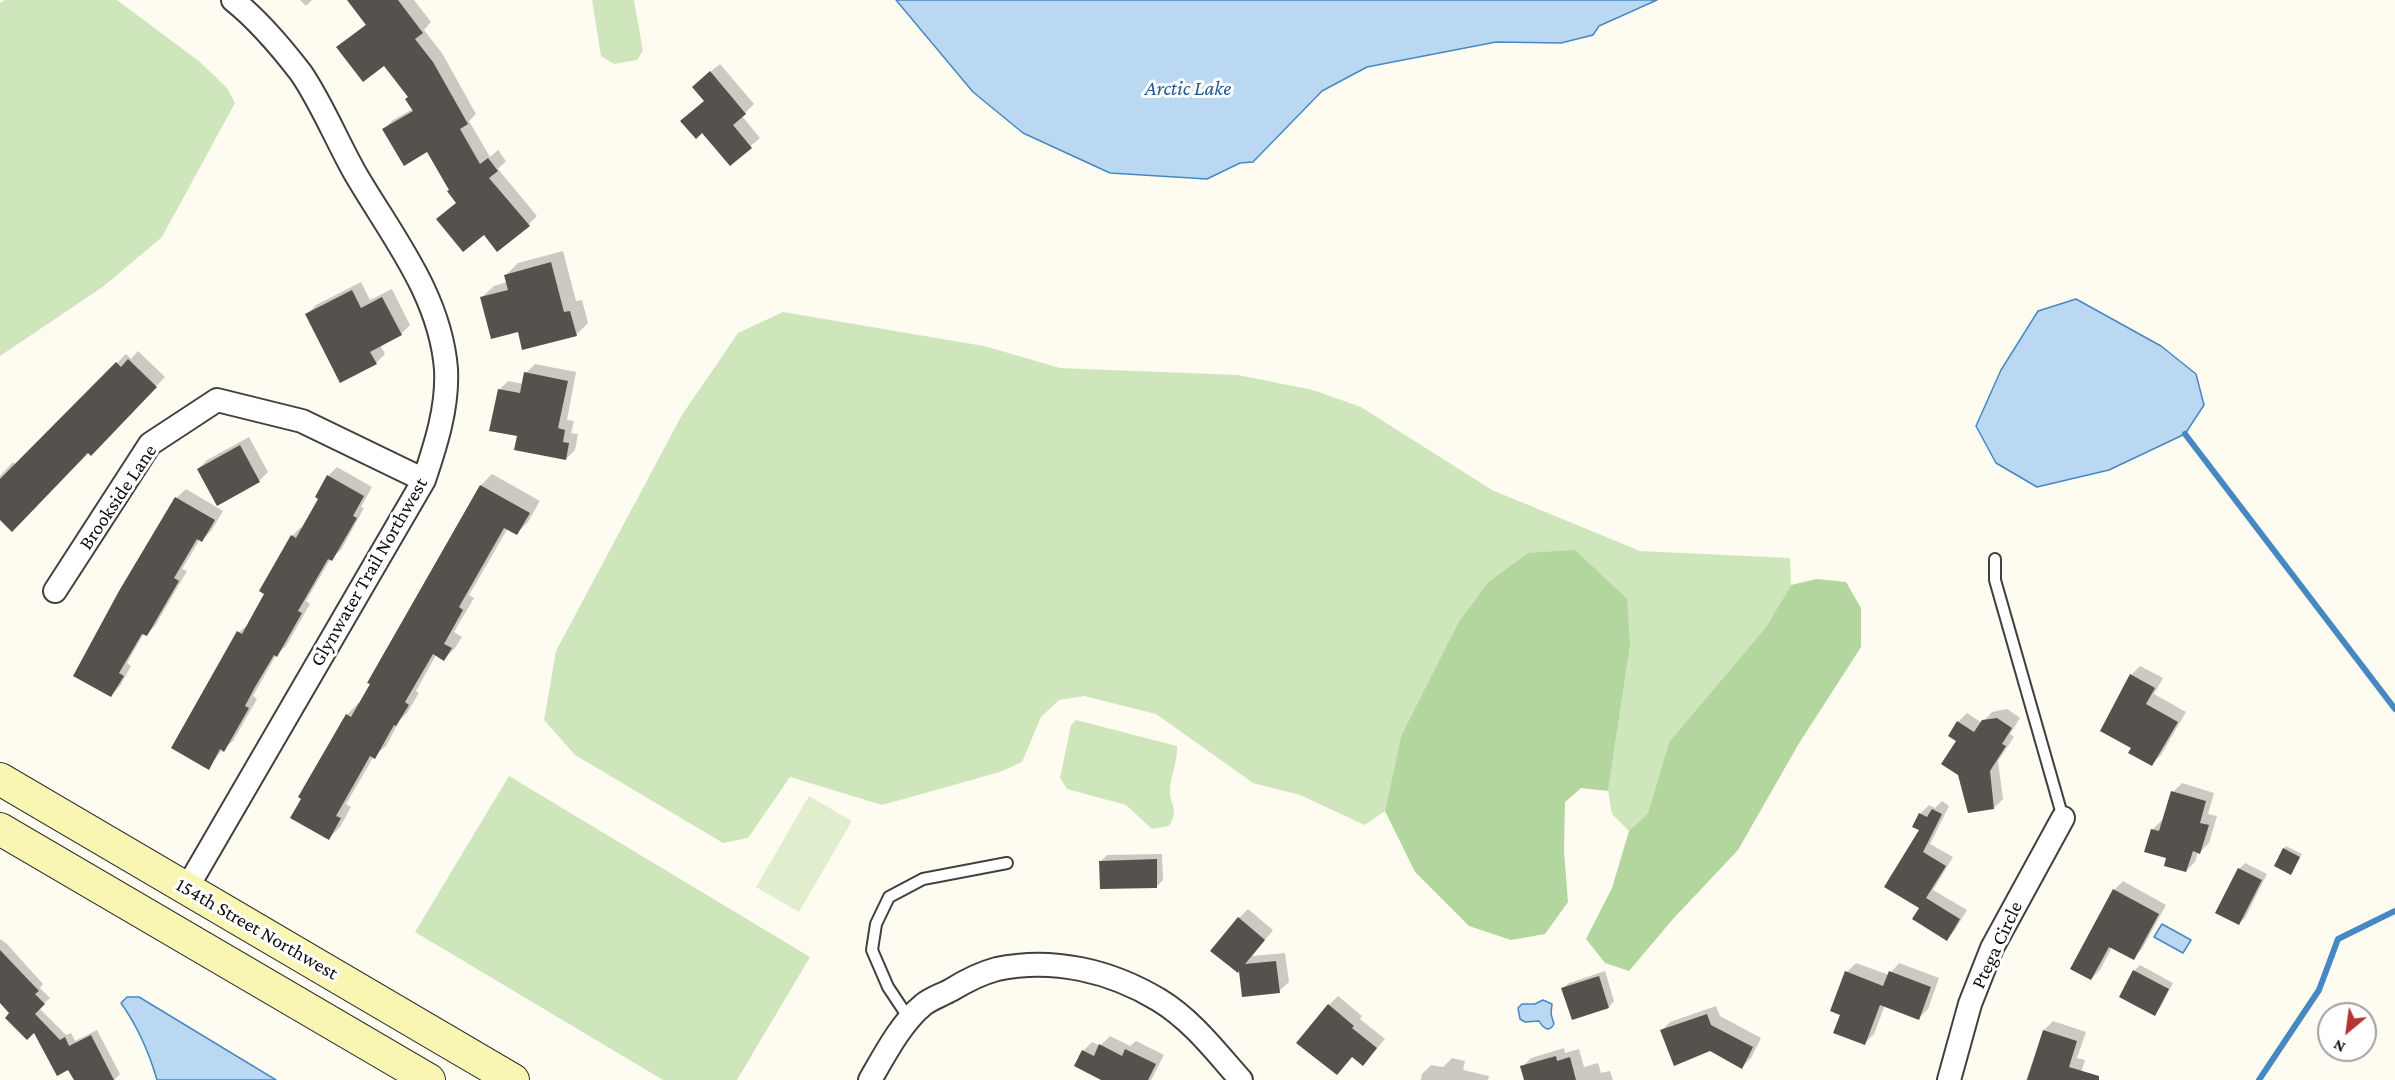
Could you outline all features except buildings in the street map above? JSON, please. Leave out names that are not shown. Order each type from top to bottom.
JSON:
[{"type":"street","name":"Glynwater Trail Northwest","points":[[187,888],[424,480],[441,425],[445,390],[446,369],[440,335],[430,303],[410,262],[356,173],[301,74],[251,15],[233,0]]},
{"type":"street","name":"Brookside Lane","points":[[55,591],[150,444],[217,399],[302,421],[424,480]]},
{"type":"street","name":"154th Street Northwest","points":[[0,779],[513,1080]]},
{"type":"street","name":"Ptega Circle","points":[[1949,1080],[1970,1004],[1992,948],[2063,818]]},
{"type":"street","points":[[0,829],[429,1080]]},
{"type":"street","points":[[870,1080],[895,1038],[923,1005],[957,986],[996,970],[1040,964],[1090,970],[1124,981],[1160,1001],[1192,1026],[1241,1080]]},
{"type":"lane","points":[[1995,559],[1995,580],[2063,818]]},
{"type":"lane","points":[[910,1020],[888,987],[873,950],[876,924],[889,897],[923,879],[1007,862]]},
{"type":"green space","points":[[5,0],[117,0],[200,62],[227,88],[235,103],[162,237],[104,286],[0,356],[0,3]]},
{"type":"green space","points":[[592,0],[634,0],[643,51],[637,60],[614,64],[601,56]]},
{"type":"green space","points":[[783,312],[984,346],[1060,368],[1238,375],[1313,390],[1361,407],[1492,490],[1640,551],[1790,558],[1791,585],[1766,627],[1669,742],[1648,813],[1629,831],[1612,814],[1608,791],[1630,646],[1528,553],[1488,582],[1458,623],[1401,736],[1385,811],[1365,825],[1300,795],[1253,783],[1156,714],[1084,696],[1059,700],[1041,717],[1022,762],[1000,772],[882,805],[790,777],[748,838],[723,843],[575,755],[544,720],[556,651],[682,415],[738,333]]},
{"type":"green space","points":[[1575,550],[1627,599],[1630,646],[1608,791],[1581,788],[1565,802],[1564,851],[1568,902],[1545,934],[1511,940],[1469,926],[1415,872],[1385,811],[1401,736],[1458,623],[1488,582],[1528,553]]},
{"type":"green space","points":[[1817,579],[1846,582],[1861,608],[1861,647],[1798,745],[1738,850],[1673,919],[1629,971],[1605,963],[1586,939],[1612,888],[1629,831],[1648,813],[1669,742],[1766,627],[1791,585]]},
{"type":"green space","points":[[1076,720],[1177,746],[1170,789],[1174,815],[1169,826],[1152,829],[1126,805],[1067,789],[1060,778],[1071,725]]},
{"type":"green space","points":[[509,776],[810,957],[737,1080],[663,1080],[415,932]]},
{"type":"green space","points":[[809,796],[852,821],[799,912],[756,887]]},
{"type":"water","name":"Arctic Lake","points":[[896,0],[1657,0],[1599,26],[1593,35],[1561,43],[1496,42],[1367,67],[1322,91],[1253,162],[1240,163],[1207,179],[1110,173],[1023,133],[973,92]]},
{"type":"water","points":[[2076,299],[2161,346],[2196,374],[2204,405],[2185,434],[2109,470],[2037,487],[1996,463],[1976,426],[2001,370],[2038,311]]},
{"type":"water","points":[[2162,924],[2191,940],[2183,953],[2154,937]]},
{"type":"water","points":[[127,997],[139,997],[276,1080],[157,1080],[142,1040],[121,1003]]},
{"type":"water","points":[[1543,1000],[1552,1004],[1551,1014],[1554,1024],[1552,1027],[1546,1028],[1539,1021],[1525,1022],[1520,1019],[1518,1008],[1522,1004],[1535,1004]]},
{"type":"waterway","points":[[2185,434],[2395,709]]},
{"type":"waterway","points":[[2259,1080],[2319,990],[2338,939],[2395,911]]}]
